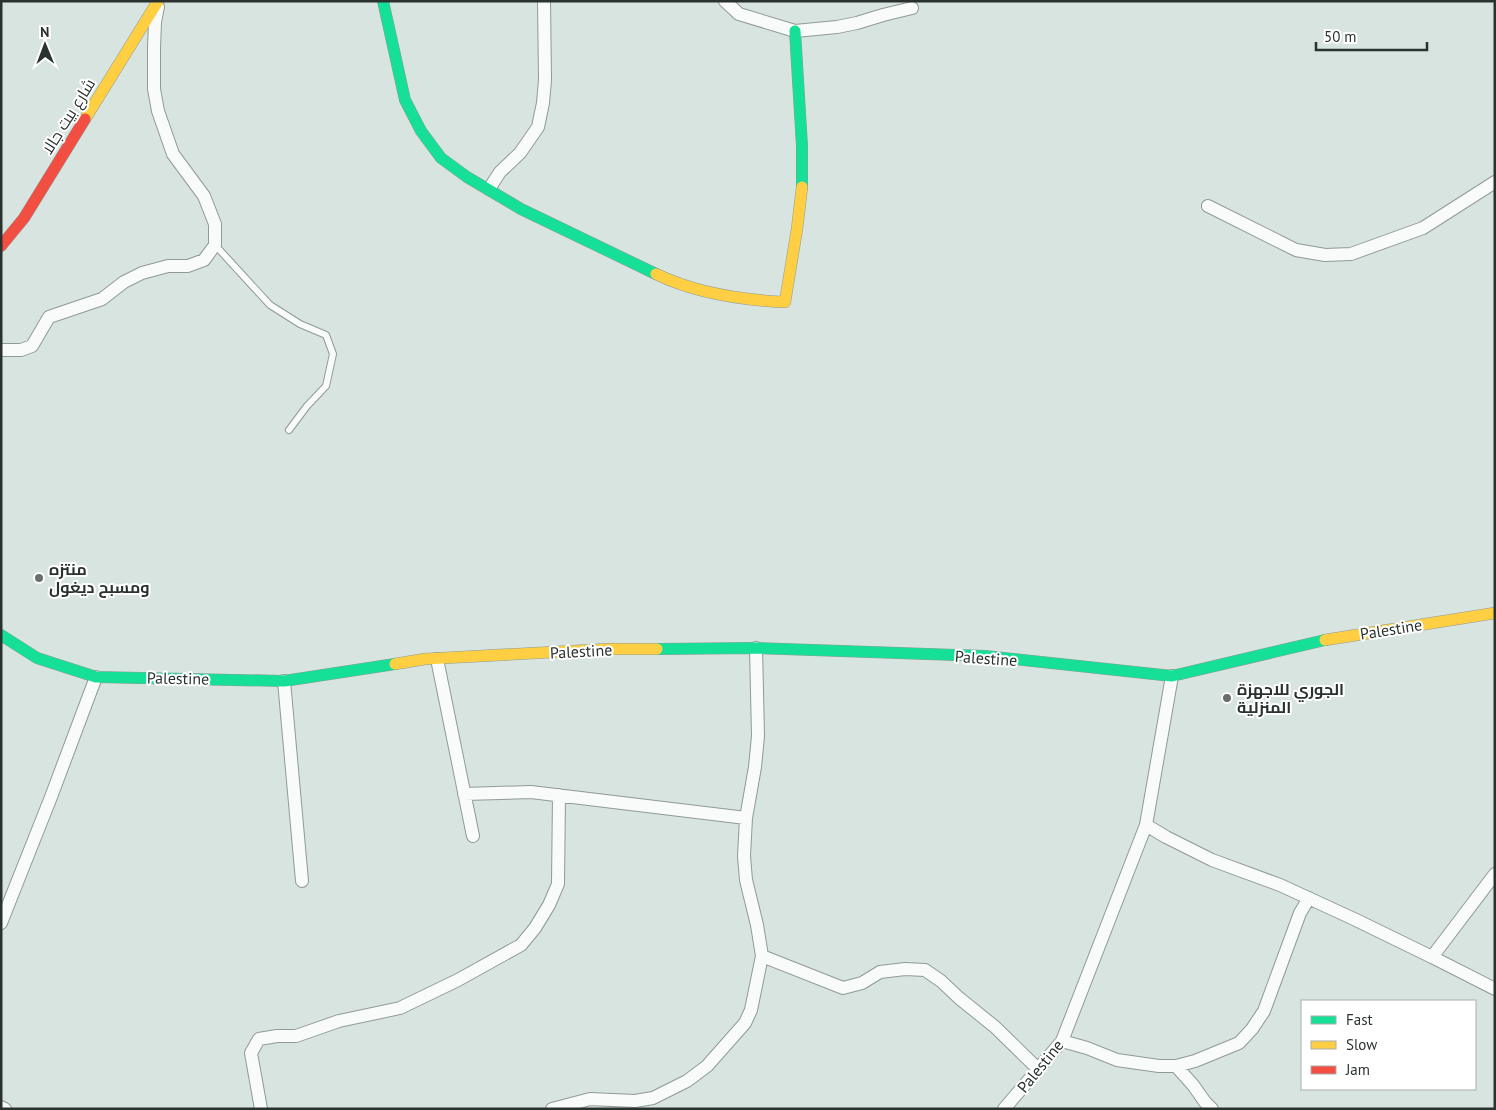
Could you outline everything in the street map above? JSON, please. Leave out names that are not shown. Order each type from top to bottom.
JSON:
[{"type":"street","points":[[1,350],[21,350],[32,346],[49,317],[102,299],[124,282],[142,273],[168,266],[188,266],[204,260],[215,245],[214,224],[204,196],[173,154],[158,111],[154,88],[154,22],[159,1]]},
{"type":"street","name":"شارع بيت جالا","points":[[1,246],[24,218],[159,1]]},
{"type":"street","points":[[383,1],[405,100],[421,131],[441,158],[467,177],[522,209],[674,283],[717,294],[760,301],[785,302],[799,217],[802,183],[801,120],[795,31]]},
{"type":"street","points":[[489,189],[500,172],[520,153],[538,127],[545,80],[544,1]]},
{"type":"street","points":[[725,1],[739,14],[795,31],[837,27],[912,8]]},
{"type":"street","points":[[1208,206],[1296,250],[1325,255],[1351,254],[1423,228],[1495,182]]},
{"type":"street","name":"Palestine","points":[[1,635],[37,658],[96,677],[284,681],[437,658],[609,649],[756,648],[984,656],[1172,676],[1336,637],[1495,613]]},
{"type":"street","points":[[552,1109],[590,1099],[634,1101],[653,1098],[688,1080],[707,1066],[745,1023],[751,1010],[762,956],[746,880],[744,856],[746,818],[755,767],[758,736],[756,648]]},
{"type":"street","points":[[437,658],[473,836]]},
{"type":"street","name":"Palestine","points":[[1004,1109],[1062,1041],[1146,825],[1172,676]]},
{"type":"street","points":[[1,923],[96,677]]},
{"type":"street","points":[[284,681],[302,881]]},
{"type":"street","points":[[464,794],[531,792],[746,818]]},
{"type":"street","points":[[261,1109],[251,1053],[259,1039],[277,1036],[296,1036],[339,1021],[400,1008],[458,980],[521,945],[536,928],[558,884],[559,795]]},
{"type":"street","points":[[1146,825],[1212,860],[1253,874],[1310,898],[1495,989]]},
{"type":"street","points":[[1432,957],[1495,874]]},
{"type":"street","points":[[1062,1041],[1087,1048],[1117,1060],[1159,1066],[1176,1066],[1239,1043],[1252,1029],[1264,1011],[1300,913],[1310,898]]},
{"type":"street","points":[[762,956],[843,988],[862,983],[880,972],[905,969],[924,970],[995,1027],[1038,1069]]},
{"type":"street","points":[[1176,1066],[1212,1109]]},
{"type":"street","points":[[1,1107],[5,1109]]},
{"type":"lane","points":[[215,245],[270,304],[300,324],[326,335],[333,354],[326,386],[307,406],[289,430]]},
{"type":"traffic: fast","points":[[383,1],[405,100],[421,131],[441,158],[467,177],[521,209],[656,274]]},
{"type":"traffic: fast","points":[[795,31],[802,146],[802,187]]},
{"type":"traffic: fast","points":[[1,635],[37,658],[96,677],[284,681],[395,664]]},
{"type":"traffic: fast","points":[[657,649],[756,648],[985,656],[1172,676],[1325,640]]},
{"type":"traffic: slow","points":[[85,119],[158,1]]},
{"type":"traffic: slow","points":[[656,274],[703,291],[785,302],[802,187]]},
{"type":"traffic: slow","points":[[1325,640],[1495,613]]},
{"type":"traffic: slow","points":[[395,664],[425,659],[609,649],[657,649]]},
{"type":"traffic: jam","points":[[1,246],[24,218],[85,119]]},
{"type":"place","name":"منتزه ومسبح ديغول","points":[[39,578]]},
{"type":"place","name":"الجوري للاجهزة المنزلية","points":[[1227,698]]}]
